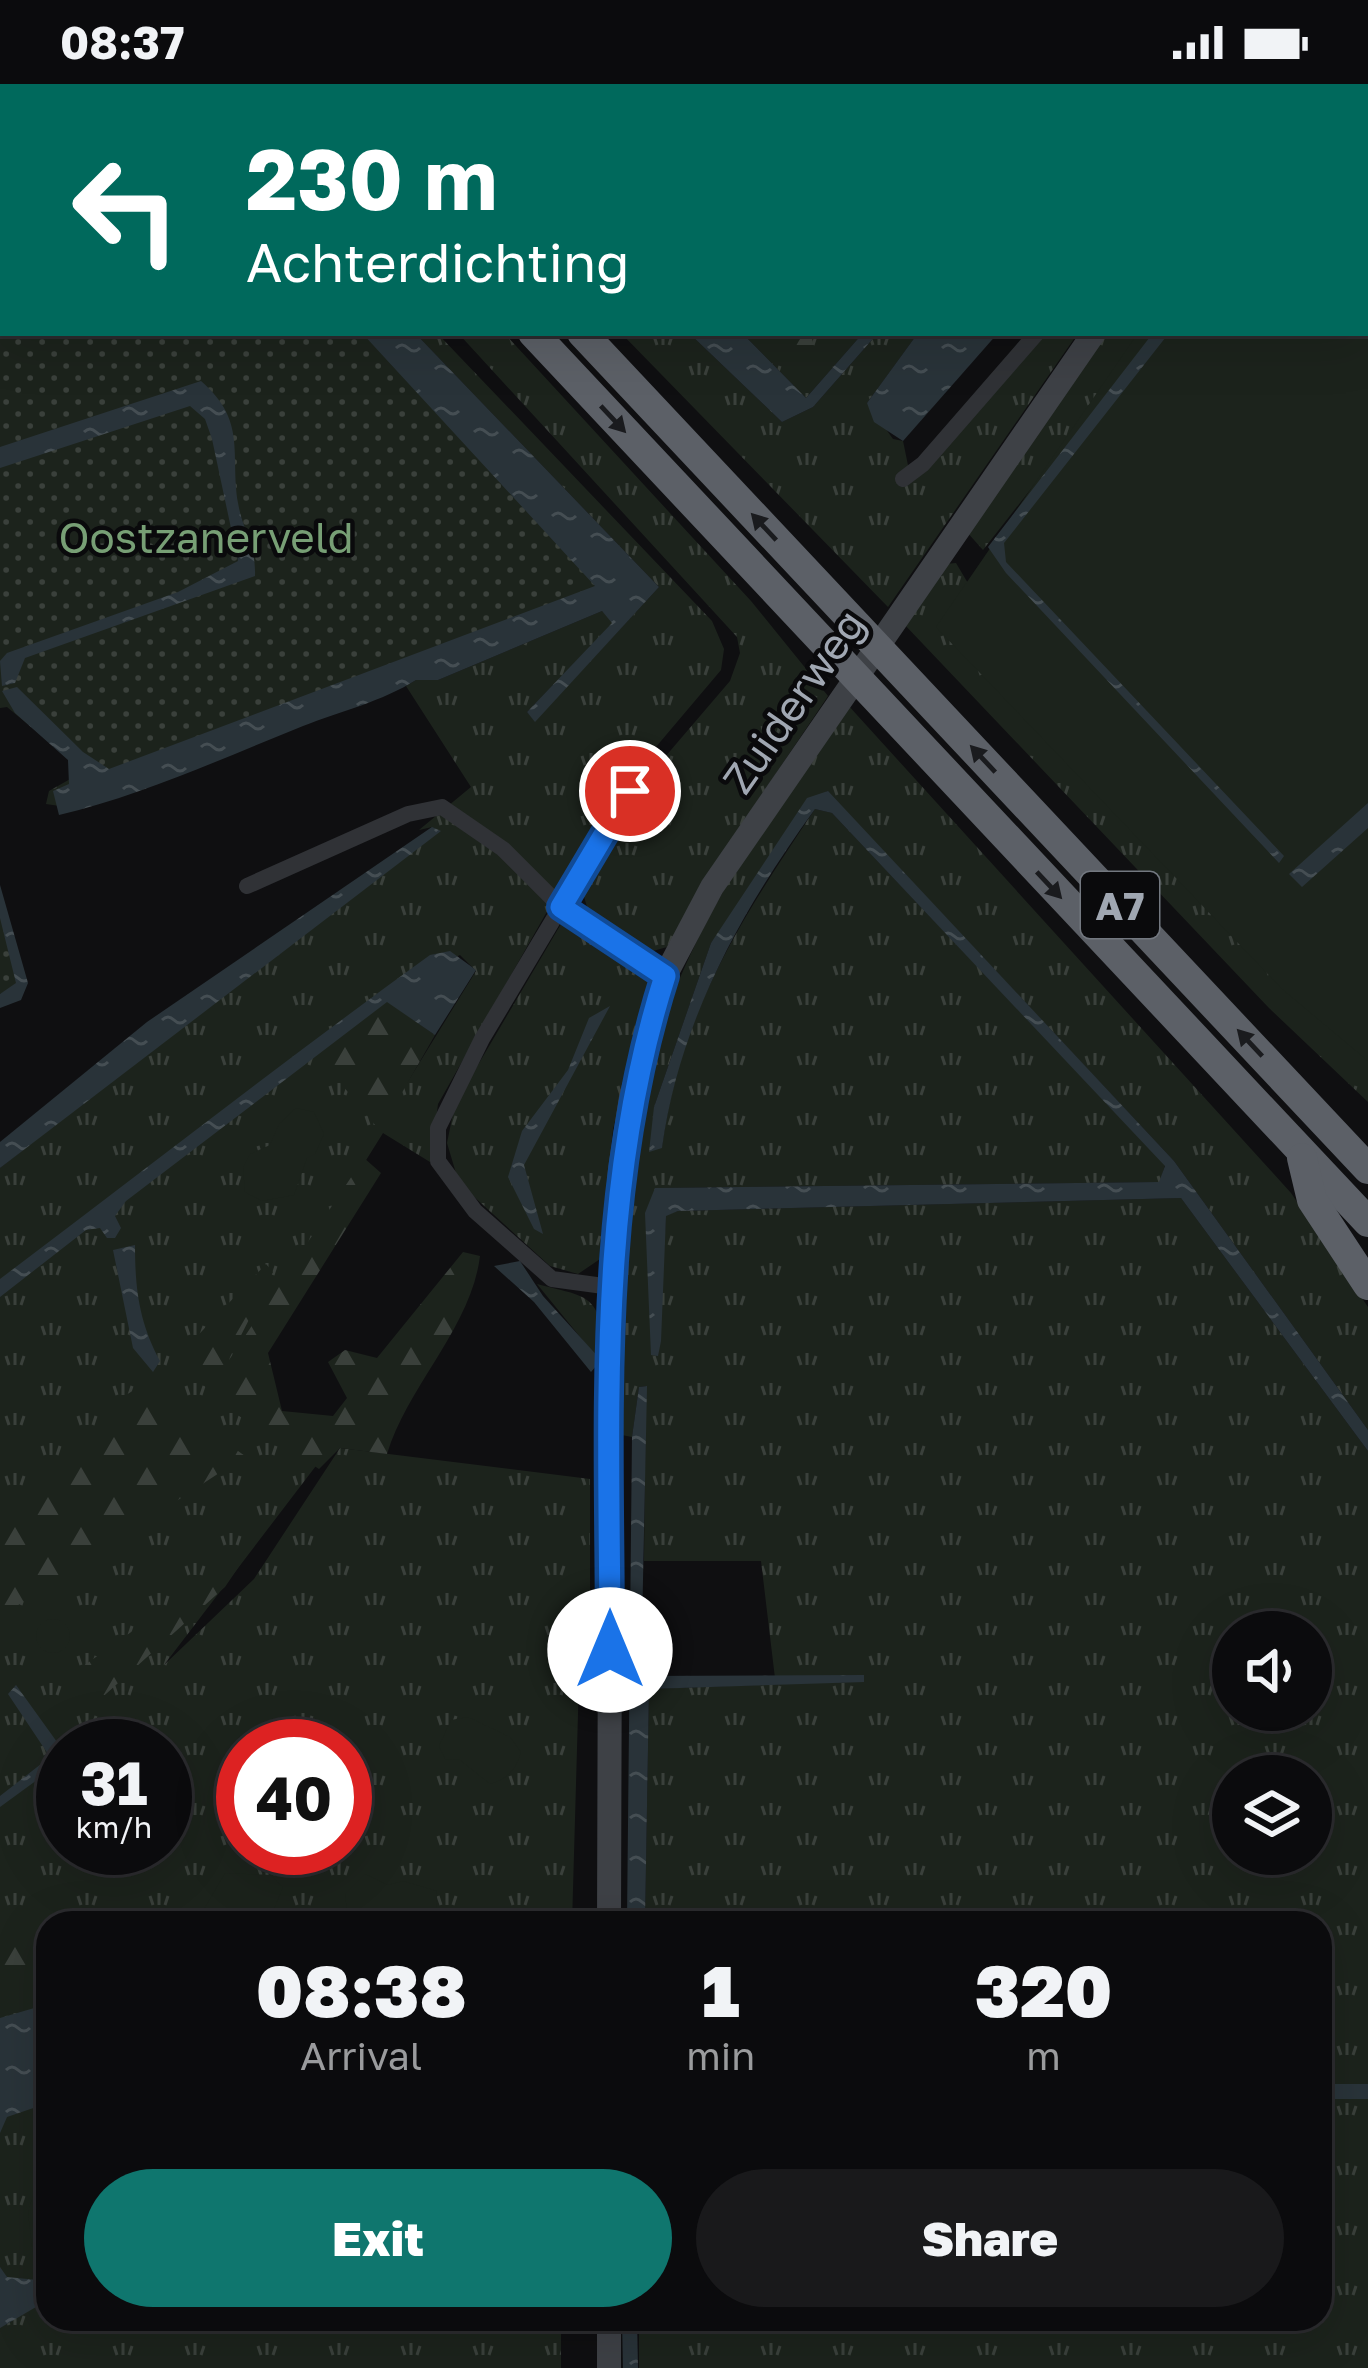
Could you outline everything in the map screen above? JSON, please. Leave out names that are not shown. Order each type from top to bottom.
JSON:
[{"type":"highway","name":"A7","points":[[536,336],[1368,1222]]},
{"type":"highway","name":"A7","points":[[585,336],[1368,1168]]},
{"type":"highway","points":[[1330,1128],[1368,1135]]},
{"type":"highway","name":"A7","points":[[1301,1152],[1312,1200],[1368,1285]]},
{"type":"street","points":[[903,479],[923,464],[1034,336]]},
{"type":"street","name":"Zuiderweg","points":[[609,1911],[611,1287],[632,1097],[665,976],[712,887],[1092,336]]},
{"type":"street","points":[[611,1287],[552,1280],[475,1211],[438,1161],[438,1128],[482,1040],[630,791]]},
{"type":"street","points":[[247,886],[408,814],[442,807],[503,849],[561,907],[665,976]]},
{"type":"street","points":[[608,2368],[609,2331]]},
{"type":"green space","name":"Oostzanerveld","points":[[0,336],[414,336],[580,506],[600,608],[60,806],[46,804],[49,791],[72,778],[76,764],[7,707],[0,708]]},
{"type":"green space","points":[[418,336],[440,336],[712,621],[724,649],[721,670],[639,767],[545,915],[438,1104],[430,1162],[383,1133],[220,1394],[325,1454],[164,1665],[254,1579],[340,1448],[590,1479],[590,1677],[579,1678],[572,1911],[36,1911],[36,2331],[561,2331],[561,2368],[0,2368],[0,1168],[432,827],[419,830],[471,787],[406,686],[416,680],[438,680],[602,611],[613,623],[527,712],[535,721],[659,587]],"holes":[[[460,955],[476,971],[407,1083],[377,994]]]},
{"type":"green space","points":[[461,336],[507,336],[751,601],[828,696],[721,855],[667,947],[653,951],[587,907],[582,889],[659,764],[730,681],[740,653],[737,637]]},
{"type":"green space","points":[[624,336],[692,336],[782,422],[813,407],[875,336],[916,336],[867,403],[893,439],[903,441],[911,480],[1034,336],[1076,336],[888,607]]},
{"type":"green space","points":[[745,336],[860,336],[806,398]]},
{"type":"green space","points":[[751,336],[812,336],[815,353],[776,355]]},
{"type":"green space","points":[[1097,336],[1151,336],[983,550],[966,531]]},
{"type":"green space","points":[[1136,336],[1368,336],[1368,1061],[1282,989],[936,627]]},
{"type":"green space","points":[[956,563],[969,585],[1368,1005],[1368,1102],[1269,1008],[904,624],[946,564]]},
{"type":"green space","points":[[847,704],[1291,1193],[1368,1307],[1368,1430],[1174,1161],[827,791],[711,943],[654,1107],[662,1147],[683,1053],[699,1010],[739,929],[815,809],[832,813],[1165,1165],[1160,1182],[656,1188],[658,1356],[666,1215],[678,1211],[1181,1198],[1368,1451],[1368,2084],[1332,2084],[1332,1911],[645,1911],[649,1689],[864,1681],[863,1675],[775,1678],[761,1561],[644,1561],[646,1386],[639,1387],[632,1437],[622,1435],[627,1206],[638,1115],[663,1021],[731,878]]},
{"type":"green space","points":[[0,895],[22,982],[0,994]]},
{"type":"green space","points":[[571,920],[647,969],[650,978],[613,1129],[600,1259],[578,1274],[550,1266],[459,1183],[447,1143],[455,1104],[561,924]]},
{"type":"green space","points":[[377,994],[435,1035],[380,1131],[310,1046]]},
{"type":"green space","points":[[296,1108],[314,1112],[324,1134],[315,1154],[307,1158],[294,1195],[262,1201],[245,1192],[243,1168],[250,1154],[270,1145],[279,1124]]},
{"type":"green space","points":[[364,1158],[381,1173],[268,1353],[282,1411],[333,1416],[347,1398],[328,1362],[345,1350],[377,1358],[463,1252],[480,1256],[465,1308],[409,1404],[387,1454],[340,1448],[319,1469],[215,1400],[181,1353],[266,1264],[273,1272],[227,1363]]},
{"type":"green space","points":[[537,1284],[587,1300],[598,1316],[603,1347],[594,1354]]},
{"type":"green space","points":[[136,1389],[153,1390],[245,1456],[0,1617],[0,1513],[70,1479],[119,1399]]},
{"type":"green space","points":[[271,1519],[225,1587],[87,1711],[65,1679],[165,1608]]},
{"type":"green space","points":[[53,1619],[65,1624],[70,1636],[65,1648],[53,1653],[41,1648],[36,1636],[41,1624]]},
{"type":"green space","points":[[468,1717],[510,1737],[521,1752],[502,1779],[490,1784],[460,1760],[445,1759],[439,1746],[451,1720]]},
{"type":"green space","points":[[224,1875],[270,1875],[283,1887],[274,1909],[203,1911]]},
{"type":"green space","points":[[364,1875],[388,1885],[403,1881],[437,1891],[436,1911],[347,1911],[345,1894]]},
{"type":"green space","points":[[36,1931],[36,1989],[0,1997],[0,1945]]},
{"type":"green space","points":[[1332,2099],[1368,2099],[1368,2368],[639,2368],[639,2331],[1332,2331]]},
{"type":"green space","points":[[36,2185],[36,2247],[32,2247],[28,2212]]},
{"type":"water","points":[[365,336],[418,336],[659,587],[535,722],[527,712],[612,623],[602,611],[438,680],[416,680],[182,775],[59,815],[53,791],[69,784],[68,760],[15,713],[2,691],[17,687],[83,752],[109,769],[595,586]]},
{"type":"water","points":[[692,336],[745,336],[806,398],[860,336],[875,336],[813,407],[782,422]]},
{"type":"water","points":[[916,336],[995,336],[903,441],[874,422],[867,403]]},
{"type":"water","points":[[1151,336],[1167,336],[1004,543],[1006,562],[1284,856],[1279,863],[1006,573],[988,547]]},
{"type":"water","points":[[201,381],[231,424],[238,503],[255,576],[25,658],[15,683],[2,686],[0,661],[7,653],[178,592],[238,561],[212,439],[205,419],[190,406],[0,468],[0,447]]},
{"type":"water","points":[[828,791],[1174,1161],[1368,1430],[1368,1451],[1181,1198],[678,1211],[666,1216],[661,1341],[658,1356],[651,1355],[645,1213],[655,1188],[1159,1182],[1165,1166],[832,813],[815,809],[762,887],[717,970],[683,1056],[662,1148],[649,1152],[654,1107],[711,943],[807,798]]},
{"type":"water","points":[[1368,803],[1368,828],[1302,887],[1289,874]]},
{"type":"water","points":[[432,827],[441,831],[0,1168],[0,1142],[147,1022]]},
{"type":"water","points":[[0,885],[28,983],[21,1000],[0,1008],[0,994],[16,983],[0,918]]},
{"type":"water","points":[[450,951],[476,970],[435,1035],[387,1002],[126,1201],[115,1216],[121,1228],[115,1238],[107,1238],[100,1228],[86,1230],[0,1297],[0,1279],[430,955]]},
{"type":"water","points":[[610,1006],[524,1165],[543,1234],[534,1229],[508,1177],[522,1131],[568,1070],[589,1018]]},
{"type":"water","points":[[135,1245],[140,1305],[160,1361],[153,1372],[133,1348],[113,1250]]},
{"type":"water","points":[[520,1261],[543,1296],[601,1360],[591,1372],[534,1302],[494,1266]]},
{"type":"water","points":[[647,1386],[641,1676],[864,1675],[864,1682],[649,1689],[645,1911],[627,1911],[632,1437],[639,1387]]},
{"type":"water","points":[[16,1685],[40,1719],[36,1719],[36,1736],[8,1694]]},
{"type":"water","points":[[36,1768],[36,1781],[0,1807],[0,1796]]},
{"type":"water","points":[[36,2008],[36,2107],[7,2117],[0,2133],[0,2018]]},
{"type":"water","points":[[1332,2084],[1368,2084],[1368,2099],[1332,2099]]},
{"type":"water","points":[[0,2267],[7,2277],[36,2280],[36,2307],[0,2328]]},
{"type":"water","points":[[622,2331],[637,2331],[638,2368],[623,2368]]},
{"type":"route","points":[[610,1650],[611,1287],[620,1169],[632,1097],[665,976],[561,907],[630,791]]}]
